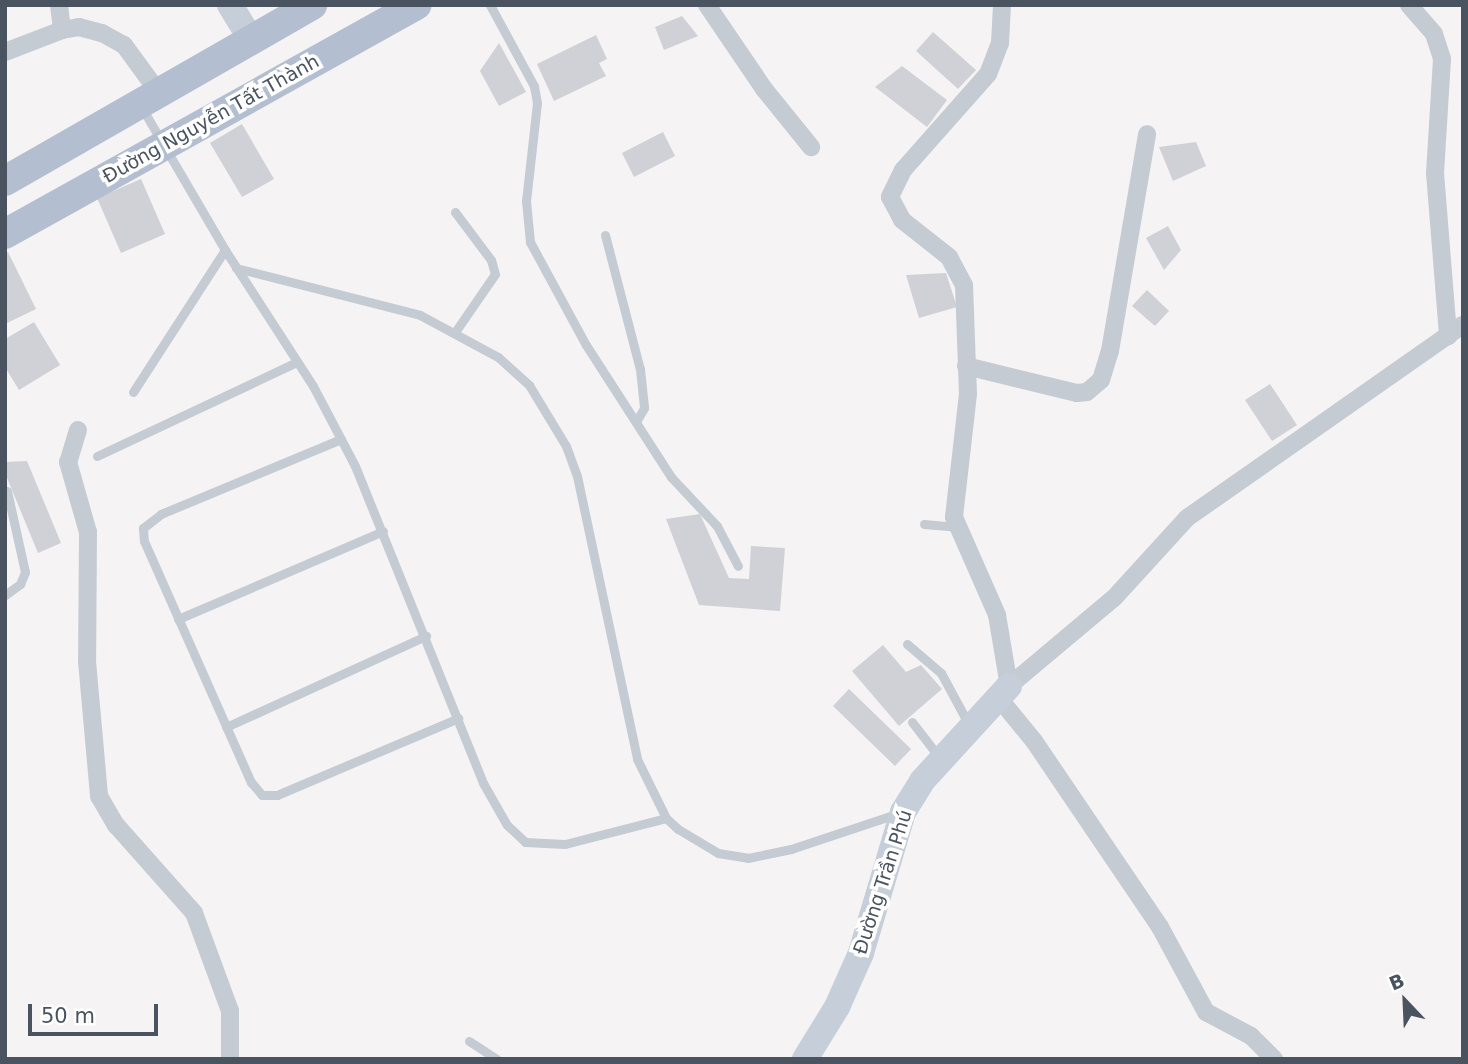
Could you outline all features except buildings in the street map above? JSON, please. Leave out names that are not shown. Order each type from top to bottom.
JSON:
[{"type":"main road","points":[[5,181],[312,5]]},
{"type":"main road","name":"Đường Nguyễn Tất Thành","points":[[5,234],[417,5]]},
{"type":"street","points":[[59,5],[62,30]]},
{"type":"street","points":[[230,5],[252,41]]},
{"type":"street","points":[[707,5],[764,89],[811,147]]},
{"type":"street","points":[[1002,5],[1000,43],[988,74],[903,170],[890,197],[902,220],[943,250],[961,276],[968,394],[953,492],[957,527],[993,602],[1003,692],[1180,960],[1206,1012],[1251,1036],[1274,1059]]},
{"type":"street","points":[[1409,5],[1434,34],[1442,59],[1436,173],[1448,336]]},
{"type":"street","points":[[5,52],[62,30],[79,27],[124,45],[149,98]]},
{"type":"street","points":[[966,366],[1077,393],[1087,392],[1101,380],[1110,351],[1147,134]]},
{"type":"street","points":[[1003,692],[1114,598],[1186,518],[1463,325]]},
{"type":"street","points":[[78,430],[68,462],[88,532],[87,661],[99,796],[116,825],[194,913],[230,1011],[230,1059]]},
{"type":"street","name":"Đường Trần Phú","points":[[805,1059],[832,1016],[860,953],[903,812],[941,759],[1003,692]]},
{"type":"lane","points":[[489,5],[534,86],[537,103],[526,201],[530,242],[586,345],[671,477],[717,526],[738,566]]},
{"type":"lane","points":[[149,98],[164,145],[341,439],[383,531],[494,805],[525,842],[565,844],[667,818]]},
{"type":"lane","points":[[455,332],[495,274],[491,260],[456,212]]},
{"type":"lane","points":[[605,234],[640,369],[644,408],[636,422]]},
{"type":"lane","points":[[133,392],[225,250]]},
{"type":"lane","points":[[236,268],[384,304],[455,332],[513,369],[540,400],[566,446],[594,552],[632,738],[667,818],[711,849],[748,858],[791,849],[903,812]]},
{"type":"lane","points":[[97,456],[297,362]]},
{"type":"lane","points":[[341,439],[161,514],[143,528],[144,541],[251,782],[262,795],[277,795],[458,718]]},
{"type":"lane","points":[[5,595],[20,584],[24,572],[7,491]]},
{"type":"lane","points":[[925,524],[957,527]]},
{"type":"lane","points":[[178,619],[383,531]]},
{"type":"lane","points":[[226,727],[426,636]]},
{"type":"lane","points":[[908,645],[942,673],[970,727]]},
{"type":"lane","points":[[912,722],[941,759]]},
{"type":"lane","points":[[469,1041],[497,1059]]}]
